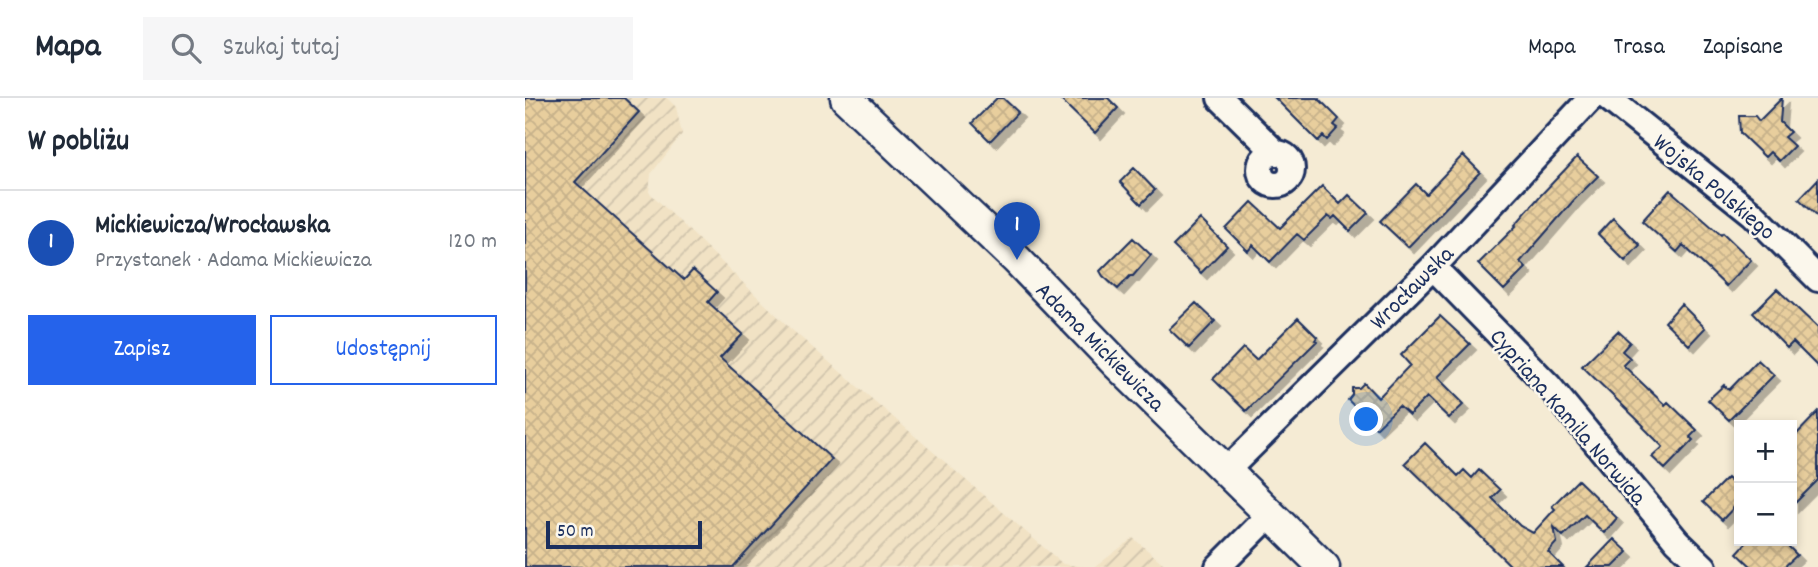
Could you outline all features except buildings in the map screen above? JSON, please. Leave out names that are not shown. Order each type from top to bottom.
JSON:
[{"type":"street","name":"Adama Mickiewicza","points":[[846,98],[1017,260],[1118,365],[1324,567]]},
{"type":"street","points":[[1220,98],[1276,153]]},
{"type":"street","name":"Wrocławska","points":[[1226,471],[1433,267],[1591,98]]},
{"type":"street","name":"Wojska Polskiego","points":[[1608,98],[1753,214],[1818,279]]},
{"type":"street","name":"Cypriana Kamila Norwida","points":[[1433,267],[1549,386],[1677,541],[1704,567]]},
{"type":"street","points":[[1217,567],[1271,514]]},
{"type":"shaded area","points":[[525,98],[667,98],[676,107],[682,134],[651,174],[649,192],[791,329],[1063,564],[1085,567],[525,567]]},
{"type":"shaded area","points":[[1133,538],[1164,564],[1162,567],[1095,567]]},
{"type":"place","name":"Mickiewicza/Wrocławska","points":[[1017,260]]}]
